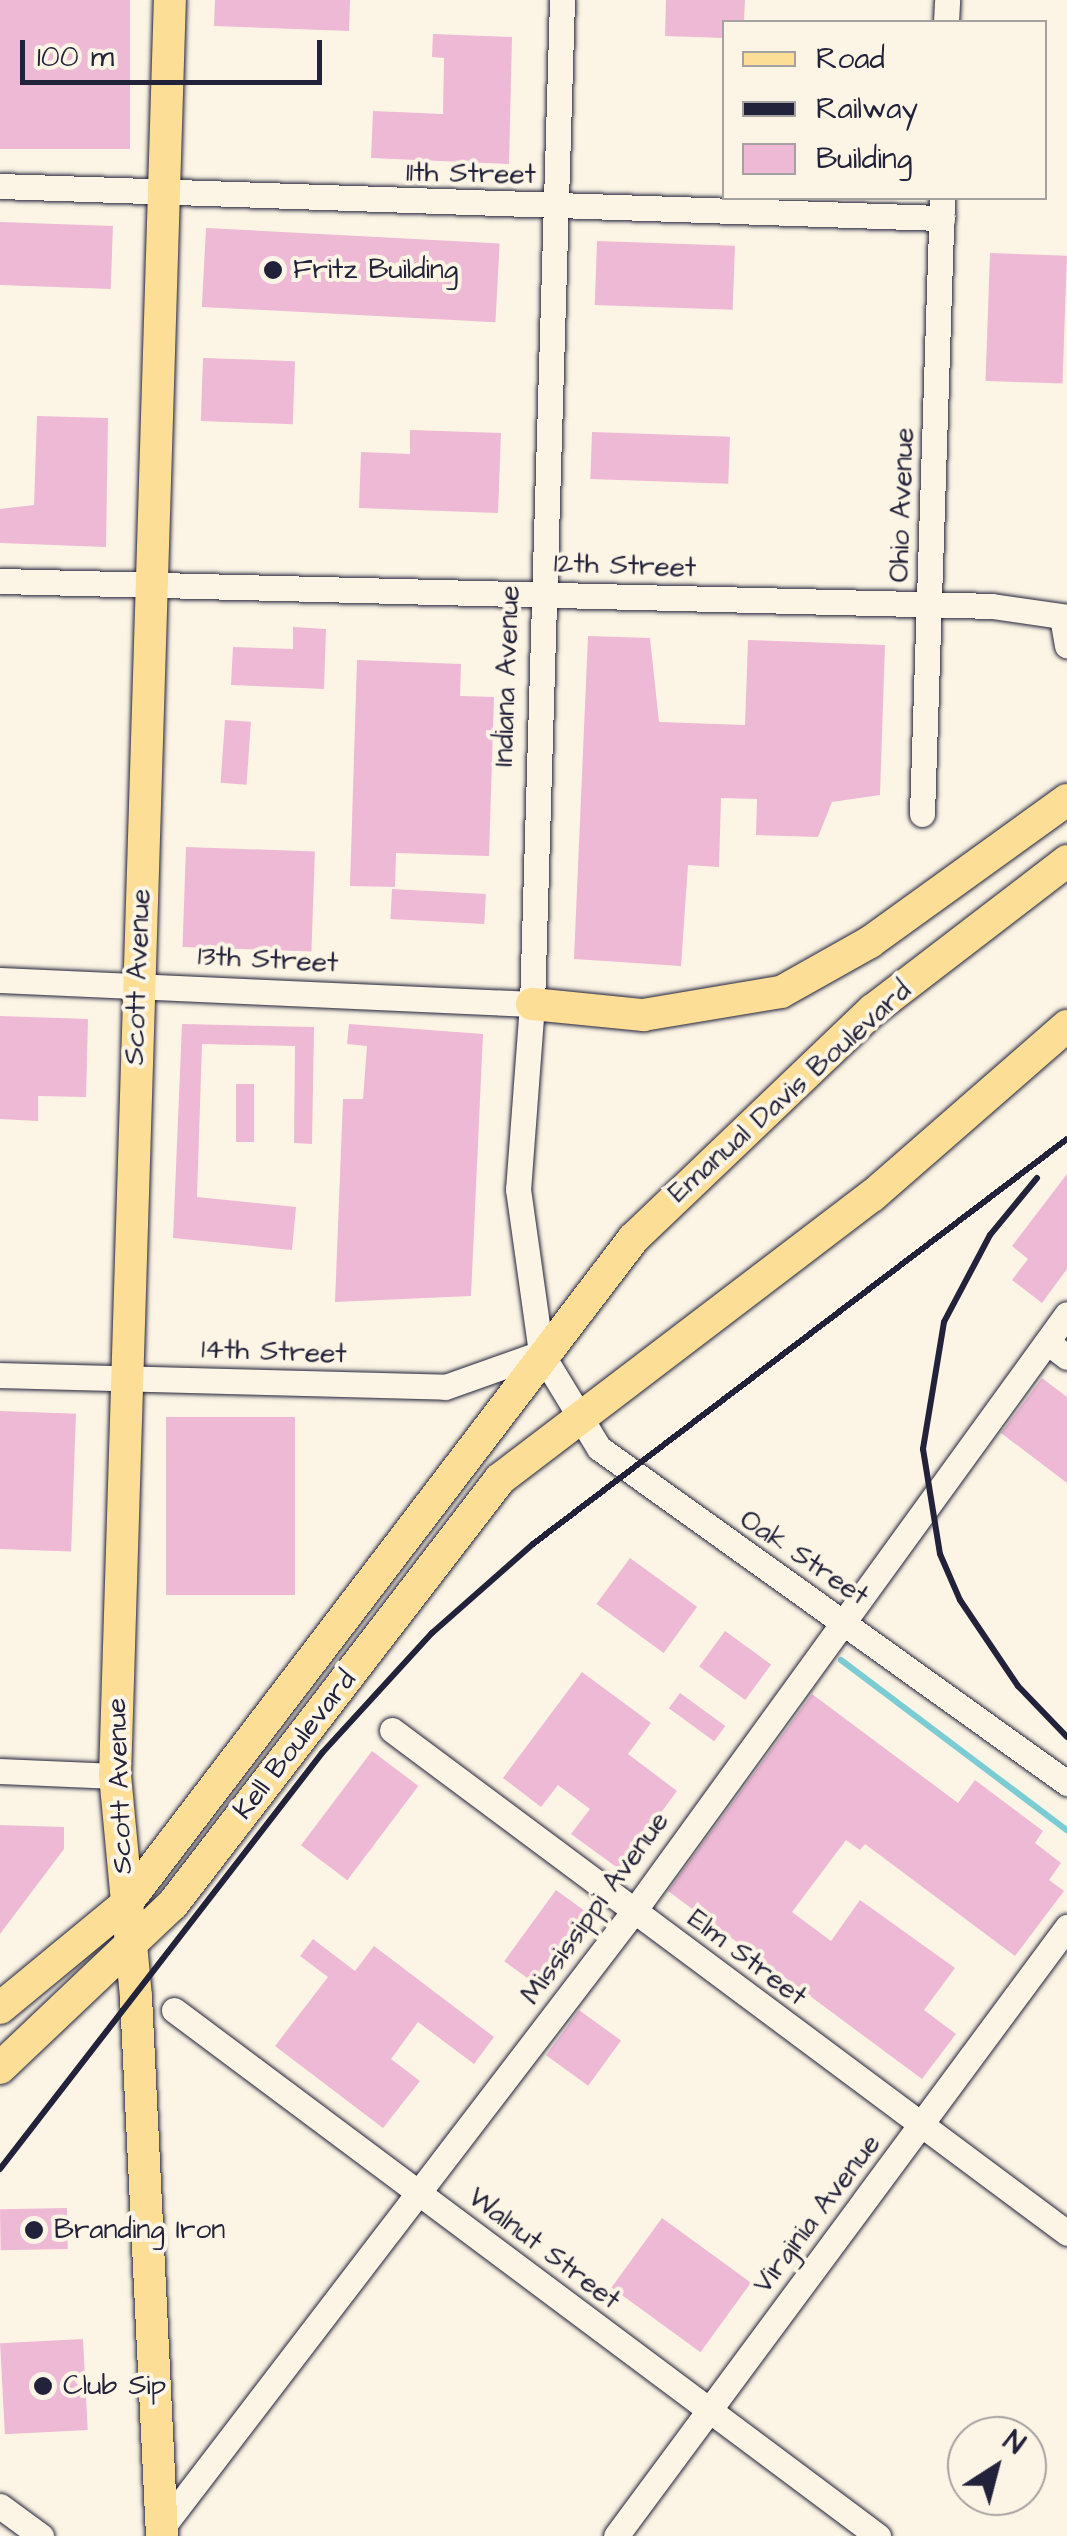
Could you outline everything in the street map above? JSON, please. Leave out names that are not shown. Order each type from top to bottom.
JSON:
[{"type":"main road","name":"Scott Avenue","points":[[161,2533],[131,1953],[114,1776],[170,0]]},
{"type":"main road","points":[[532,1004],[705,1010],[781,992],[870,942],[1067,800]]},
{"type":"main road","name":"Emanual Davis Boulevard","points":[[541,1352],[720,1148],[874,1010],[1064,864]]},
{"type":"main road","points":[[578,1413],[872,1196],[1067,1026]]},
{"type":"main road","name":"Kell Boulevard","points":[[0,2008],[124,1906],[541,1352]]},
{"type":"main road","name":"Kell Boulevard","points":[[0,2068],[131,1953],[500,1479],[578,1413]]},
{"type":"street","name":"Indiana Avenue","points":[[541,1352],[518,1189],[532,1004],[540,594],[562,0]]},
{"type":"street","name":"11th Street","points":[[0,186],[555,205],[942,208]]},
{"type":"street","name":"Ohio Avenue","points":[[922,814],[942,208]]},
{"type":"street","name":"12th Street","points":[[0,581],[929,604],[1064,617]]},
{"type":"street","points":[[1064,617],[1067,646]]},
{"type":"street","name":"13th Street","points":[[0,980],[532,1004]]},
{"type":"street","name":"Mississippi Avenue","points":[[161,2533],[634,1912],[840,1616],[1057,1349],[1067,1314]]},
{"type":"street","name":"14th Street","points":[[0,1375],[445,1387],[541,1352]]},
{"type":"street","name":"Oak Street","points":[[541,1352],[599,1448],[840,1616],[1067,1783]]},
{"type":"street","name":"Elm Street","points":[[392,1730],[1067,2232]]},
{"type":"street","points":[[0,1771],[114,1776]]},
{"type":"street","name":"Virginia Avenue","points":[[616,2536],[1067,1927]]},
{"type":"street","name":"Walnut Street","points":[[174,2010],[878,2536]]},
{"type":"street","points":[[0,2506],[41,2536]]},
{"type":"building","points":[[0,0],[130,0],[130,149],[0,149]]},
{"type":"building","points":[[215,0],[350,0],[349,31],[214,26]]},
{"type":"building","points":[[666,0],[745,0],[744,20],[722,20],[722,38],[665,36]]},
{"type":"building","points":[[433,34],[512,37],[509,164],[371,158],[373,111],[443,114],[444,58],[432,57]]},
{"type":"building","points":[[0,222],[113,226],[111,289],[0,285]]},
{"type":"building","points":[[206,228],[500,243],[495,322],[202,307]]},
{"type":"building","points":[[597,241],[735,246],[733,310],[595,305]]},
{"type":"building","points":[[990,253],[1067,256],[1062,384],[986,381]]},
{"type":"building","points":[[203,358],[295,361],[293,424],[201,421]]},
{"type":"building","points":[[37,416],[108,418],[106,547],[0,543],[0,509],[34,505]]},
{"type":"building","points":[[410,430],[501,433],[498,513],[359,508],[361,452],[410,454]]},
{"type":"building","points":[[592,432],[730,437],[728,484],[590,479]]},
{"type":"building","points":[[293,627],[326,629],[324,689],[231,685],[233,647],[293,649]]},
{"type":"building","points":[[588,636],[650,638],[659,722],[745,725],[748,640],[885,645],[880,795],[832,802],[818,837],[756,835],[757,799],[721,798],[719,867],[688,865],[681,966],[574,959]]},
{"type":"building","points":[[357,660],[461,664],[460,696],[494,697],[489,856],[396,853],[395,887],[350,886]]},
{"type":"building","points":[[225,720],[251,722],[247,785],[221,783]]},
{"type":"building","points":[[186,847],[315,852],[311,951],[183,947]]},
{"type":"building","points":[[392,889],[486,894],[484,924],[390,919]]},
{"type":"building","points":[[0,1016],[88,1019],[86,1097],[38,1096],[38,1121],[0,1119]]},
{"type":"building","points":[[182,1024],[314,1027],[312,1144],[294,1143],[295,1046],[202,1044],[197,1197],[296,1207],[292,1250],[173,1238]]},
{"type":"building","points":[[349,1024],[483,1034],[471,1296],[335,1302],[343,1099],[363,1099],[367,1046],[347,1044]]},
{"type":"building","points":[[236,1084],[254,1084],[254,1142],[236,1142]]},
{"type":"building","points":[[1067,1174],[1067,1269],[1042,1303],[1012,1280],[1028,1259],[1012,1246]]},
{"type":"building","points":[[1042,1378],[1067,1397],[1067,1483],[1001,1433]]},
{"type":"building","points":[[0,1411],[76,1414],[71,1552],[0,1549]]},
{"type":"building","points":[[166,1417],[295,1417],[295,1595],[166,1595]]},
{"type":"building","points":[[630,1558],[697,1607],[664,1653],[596,1604]]},
{"type":"building","points":[[725,1631],[771,1665],[745,1700],[699,1667]]},
{"type":"building","points":[[582,1672],[651,1723],[628,1754],[677,1791],[619,1869],[571,1834],[590,1809],[558,1785],[541,1807],[503,1778]]},
{"type":"building","points":[[680,1693],[725,1726],[714,1741],[669,1708]]},
{"type":"building","points":[[812,1694],[958,1803],[975,1780],[1043,1831],[1035,1843],[1061,1863],[1049,1880],[1064,1891],[1015,1956],[865,1844],[860,1850],[846,1840],[792,1912],[831,1941],[860,1900],[955,1968],[924,2010],[956,2034],[922,2079],[668,1891]]},
{"type":"building","points":[[372,1751],[418,1786],[347,1880],[301,1845]]},
{"type":"building","points":[[0,1825],[64,1827],[64,1849],[0,1934]]},
{"type":"building","points":[[556,1890],[586,1912],[534,1983],[504,1961]]},
{"type":"building","points":[[313,1939],[355,1971],[374,1946],[494,2037],[474,2064],[418,2022],[391,2059],[420,2081],[383,2128],[275,2046],[328,1977],[300,1956]]},
{"type":"building","points":[[579,2010],[621,2041],[588,2086],[546,2055]]},
{"type":"building","name":"Branding Iron","points":[[67,2208],[68,2249],[1,2250],[0,2209]]},
{"type":"building","points":[[662,2218],[751,2283],[700,2352],[611,2288]]},
{"type":"building","name":"Club Sip","points":[[83,2339],[88,2430],[5,2434],[0,2343]]},
{"type":"waterway","points":[[841,1660],[1067,1830]]},
{"type":"railway","points":[[0,2169],[322,1753],[432,1633],[533,1544],[1067,1139]]},
{"type":"railway","points":[[1037,1178],[990,1235],[944,1322],[923,1449],[940,1554],[960,1600],[1018,1686],[1067,1737]]},
{"type":"place","name":"Fritz Building","points":[[273,270]]},
{"type":"place","name":"Branding Iron","points":[[34,2230]]},
{"type":"place","name":"Club Sip","points":[[43,2386]]}]
